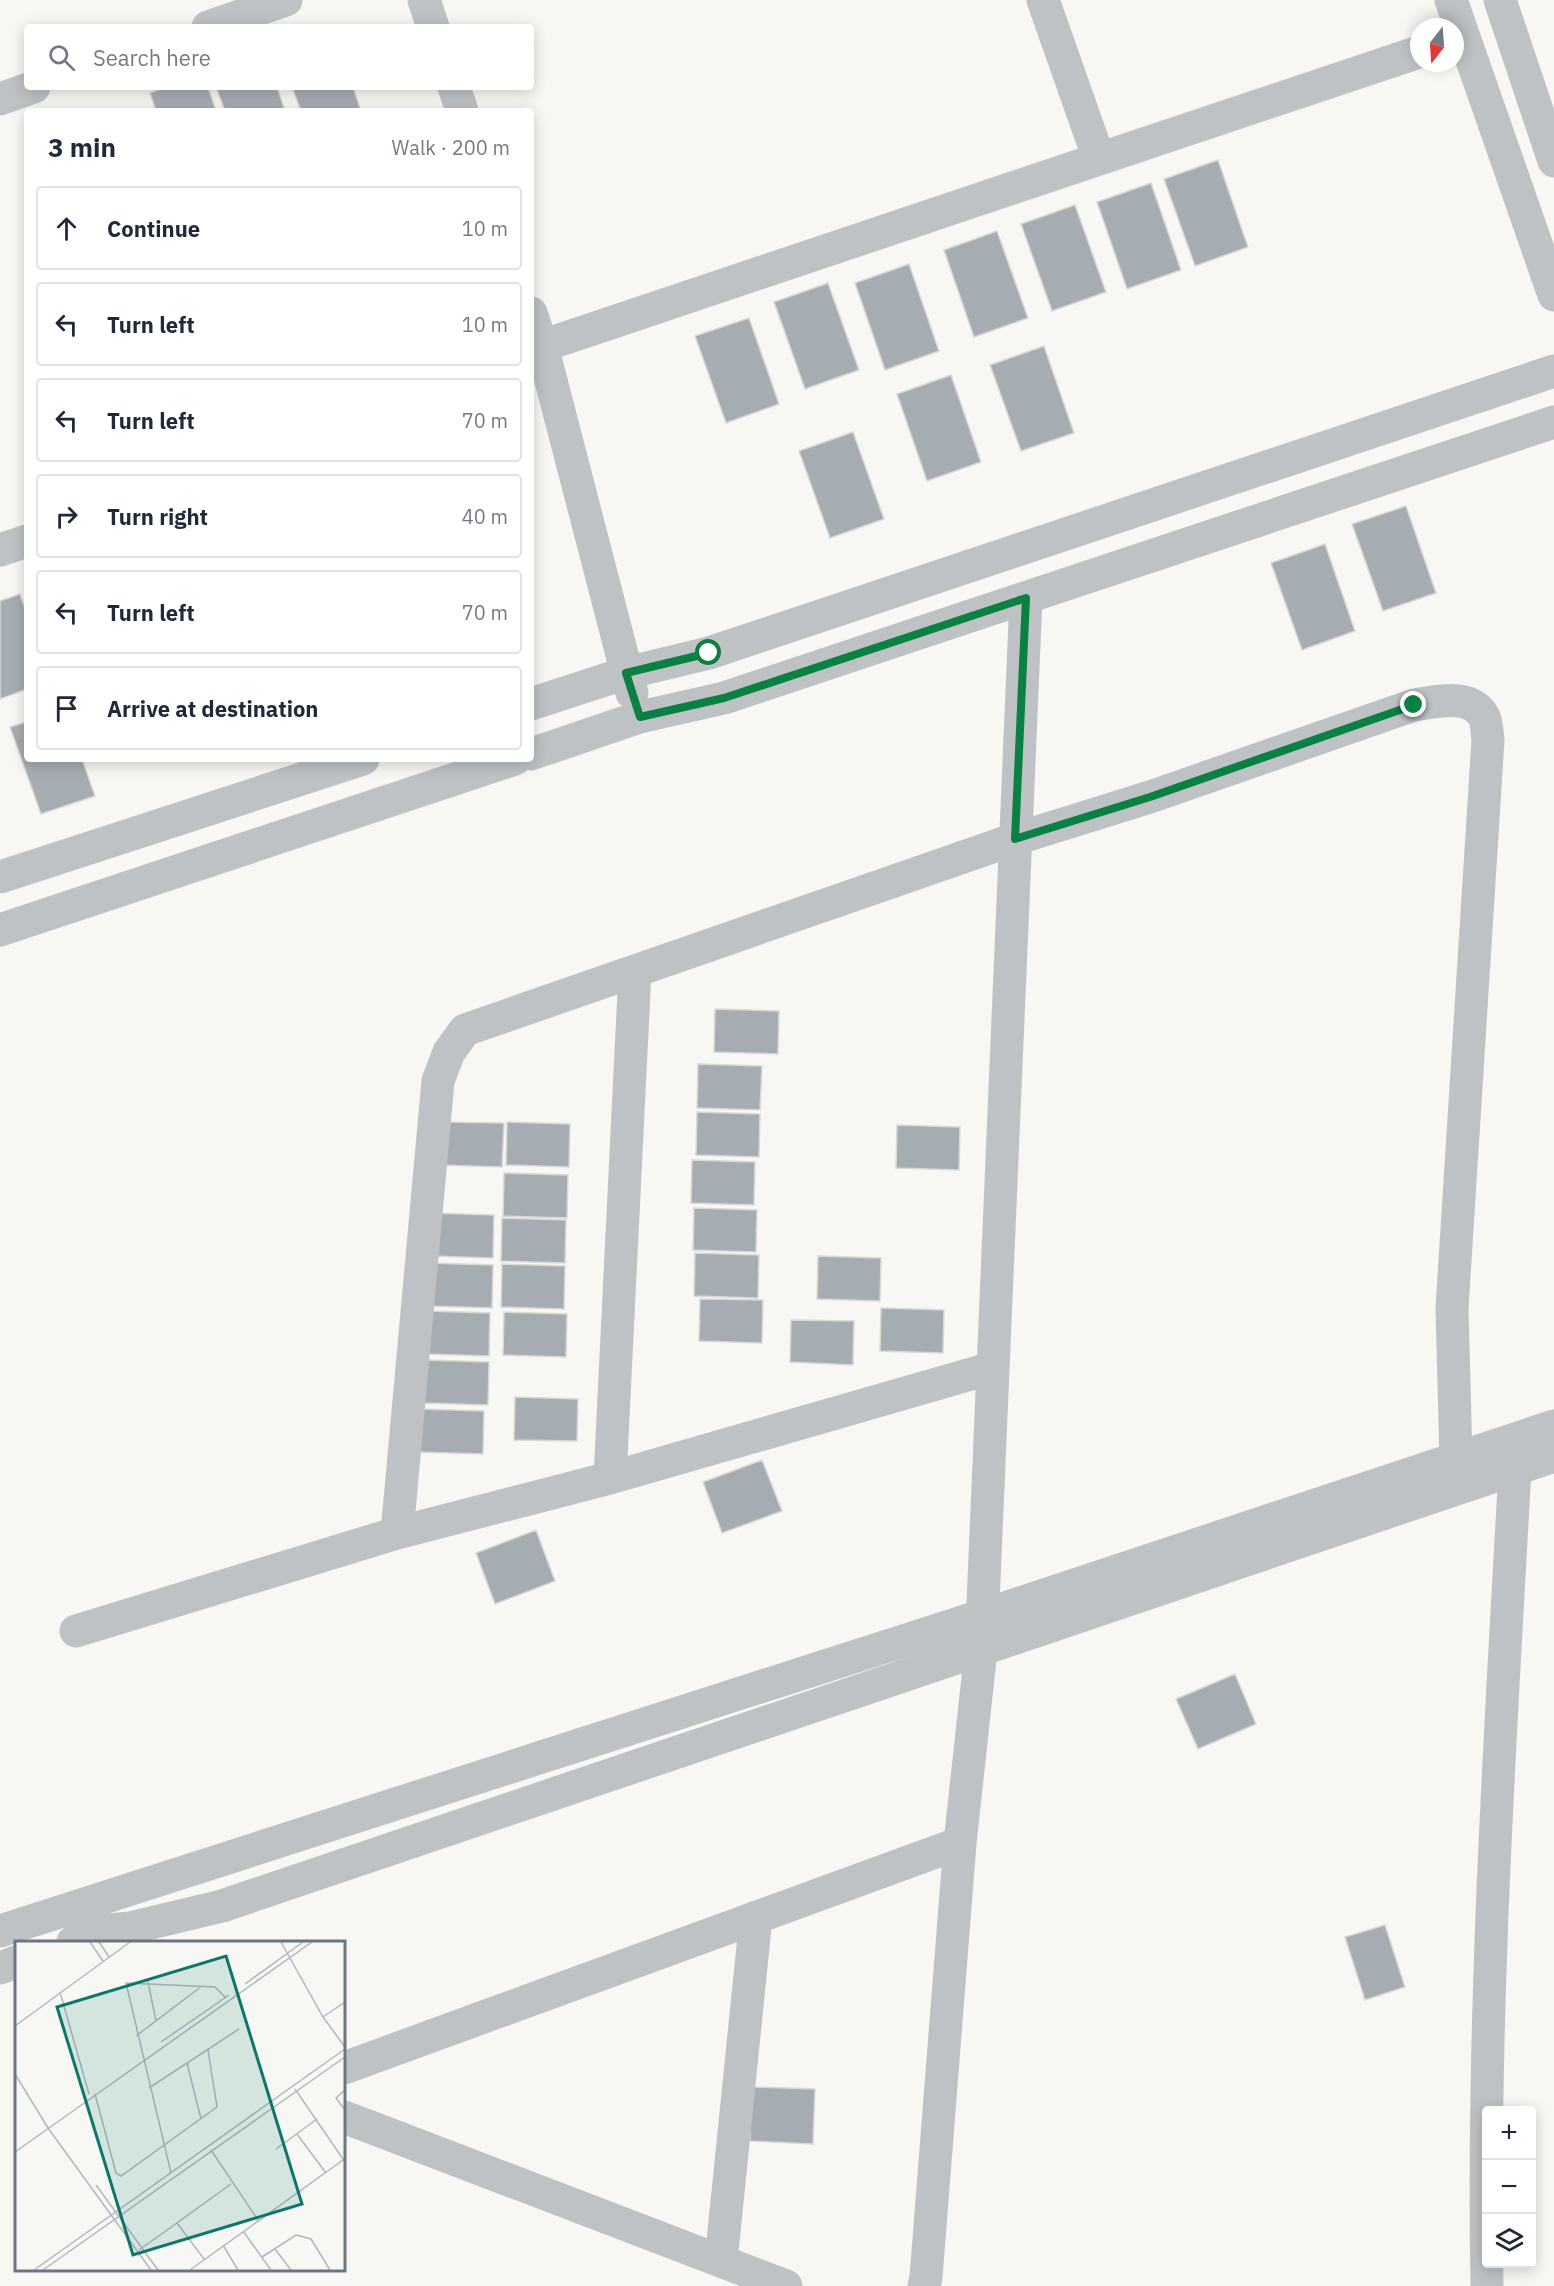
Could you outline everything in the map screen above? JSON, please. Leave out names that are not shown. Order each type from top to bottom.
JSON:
[{"type":"street","points":[[217,24],[286,0]]},
{"type":"street","points":[[424,0],[432,24]]},
{"type":"street","points":[[1043,0],[1099,159]]},
{"type":"street","points":[[1451,0],[1455,18]]},
{"type":"street","points":[[1464,36],[1504,11],[1554,161]]},
{"type":"street","points":[[1464,50],[1554,295]]},
{"type":"street","points":[[542,346],[1410,55]]},
{"type":"street","points":[[0,99],[26,90]]},
{"type":"street","points":[[455,90],[461,108]]},
{"type":"street","points":[[534,322],[626,673],[640,717]]},
{"type":"street","points":[[534,703],[626,673],[709,653],[1554,371]]},
{"type":"street","points":[[534,753],[640,717],[724,698],[1554,422]]},
{"type":"street","points":[[0,550],[24,542]]},
{"type":"street","points":[[924,2286],[960,1843],[981,1650],[1026,598]]},
{"type":"street","points":[[397,1533],[438,1081],[449,1052],[465,1030],[1015,839],[1150,797],[1414,705],[1453,700],[1470,704],[1484,717],[1488,740],[1452,1308],[1456,1460]]},
{"type":"street","points":[[0,877],[354,762]]},
{"type":"street","points":[[0,930],[506,762]]},
{"type":"street","points":[[610,1478],[635,971]]},
{"type":"street","points":[[76,1631],[397,1533],[610,1478],[992,1368]]},
{"type":"street","points":[[0,1931],[981,1616],[1554,1426]]},
{"type":"street","points":[[79,1941],[111,1936],[130,1928],[222,1906],[1554,1456]]},
{"type":"street","points":[[1487,2286],[1484,2163],[1500,1751],[1515,1469]]},
{"type":"street","points":[[345,2068],[960,1843]]},
{"type":"street","points":[[721,2261],[756,1917]]},
{"type":"street","points":[[0,1968],[15,1962]]},
{"type":"street","points":[[345,2117],[786,2286]]},
{"type":"building","points":[[158,90],[209,90],[215,108],[155,108],[150,93]]},
{"type":"building","points":[[217,90],[278,90],[284,108],[224,108]]},
{"type":"building","points":[[293,90],[354,90],[360,108],[300,108]]},
{"type":"building","points":[[1218,160],[1248,247],[1195,266],[1164,179]]},
{"type":"building","points":[[1151,183],[1181,270],[1127,289],[1097,202]]},
{"type":"building","points":[[1075,205],[1106,292],[1052,311],[1021,224]]},
{"type":"building","points":[[997,231],[1028,318],[974,337],[944,250]]},
{"type":"building","points":[[909,264],[939,351],[885,370],[855,283]]},
{"type":"building","points":[[828,283],[859,370],[805,389],[774,302]]},
{"type":"building","points":[[749,318],[779,404],[726,423],[695,336]]},
{"type":"building","points":[[1044,346],[1074,433],[1021,451],[990,365]]},
{"type":"building","points":[[951,375],[981,462],[927,481],[897,394]]},
{"type":"building","points":[[853,432],[884,519],[830,538],[799,451]]},
{"type":"building","points":[[1406,506],[1436,593],[1383,611],[1352,524]]},
{"type":"building","points":[[1325,544],[1355,631],[1302,650],[1271,563]]},
{"type":"building","points":[[20,594],[24,605],[24,690],[0,699],[0,601]]},
{"type":"building","points":[[24,723],[24,762],[83,762],[95,796],[41,814],[10,727]]},
{"type":"building","points":[[715,1009],[779,1011],[778,1054],[714,1052]]},
{"type":"building","points":[[698,1064],[762,1066],[760,1110],[697,1108]]},
{"type":"building","points":[[697,1112],[760,1114],[759,1157],[696,1155]]},
{"type":"building","points":[[440,1122],[504,1123],[502,1167],[439,1165]]},
{"type":"building","points":[[507,1122],[570,1124],[569,1167],[506,1165]]},
{"type":"building","points":[[897,1125],[960,1127],[959,1170],[896,1168]]},
{"type":"building","points":[[692,1160],[755,1162],[754,1205],[691,1203]]},
{"type":"building","points":[[504,1173],[568,1175],[567,1218],[503,1216]]},
{"type":"building","points":[[694,1208],[757,1210],[756,1252],[693,1250]]},
{"type":"building","points":[[431,1213],[494,1215],[493,1258],[430,1256]]},
{"type":"building","points":[[502,1218],[566,1220],[565,1263],[501,1261]]},
{"type":"building","points":[[695,1253],[759,1255],[758,1298],[694,1296]]},
{"type":"building","points":[[818,1256],[881,1258],[880,1301],[817,1299]]},
{"type":"building","points":[[429,1263],[493,1265],[492,1308],[428,1306]]},
{"type":"building","points":[[502,1264],[565,1266],[564,1309],[501,1307]]},
{"type":"building","points":[[700,1299],[763,1300],[762,1343],[699,1341]]},
{"type":"building","points":[[881,1308],[944,1310],[943,1353],[880,1351]]},
{"type":"building","points":[[427,1311],[490,1313],[489,1356],[426,1354]]},
{"type":"building","points":[[504,1312],[567,1314],[566,1357],[503,1355]]},
{"type":"building","points":[[791,1320],[854,1321],[853,1365],[790,1362]]},
{"type":"building","points":[[425,1360],[489,1362],[488,1405],[424,1403]]},
{"type":"building","points":[[515,1397],[578,1399],[577,1441],[514,1440]]},
{"type":"building","points":[[420,1409],[484,1411],[483,1454],[419,1452]]},
{"type":"building","points":[[762,1460],[782,1511],[722,1533],[703,1482]]},
{"type":"building","points":[[536,1530],[555,1581],[495,1604],[476,1553]]},
{"type":"building","points":[[1235,1674],[1256,1724],[1198,1749],[1176,1699]]},
{"type":"building","points":[[1385,1925],[1405,1987],[1365,2000],[1345,1937]]},
{"type":"building","points":[[751,2087],[815,2089],[813,2144],[750,2141]]},
{"type":"route","points":[[709,653],[626,673],[640,717],[724,698],[1026,598],[1015,839],[1150,797],[1414,705]]}]
